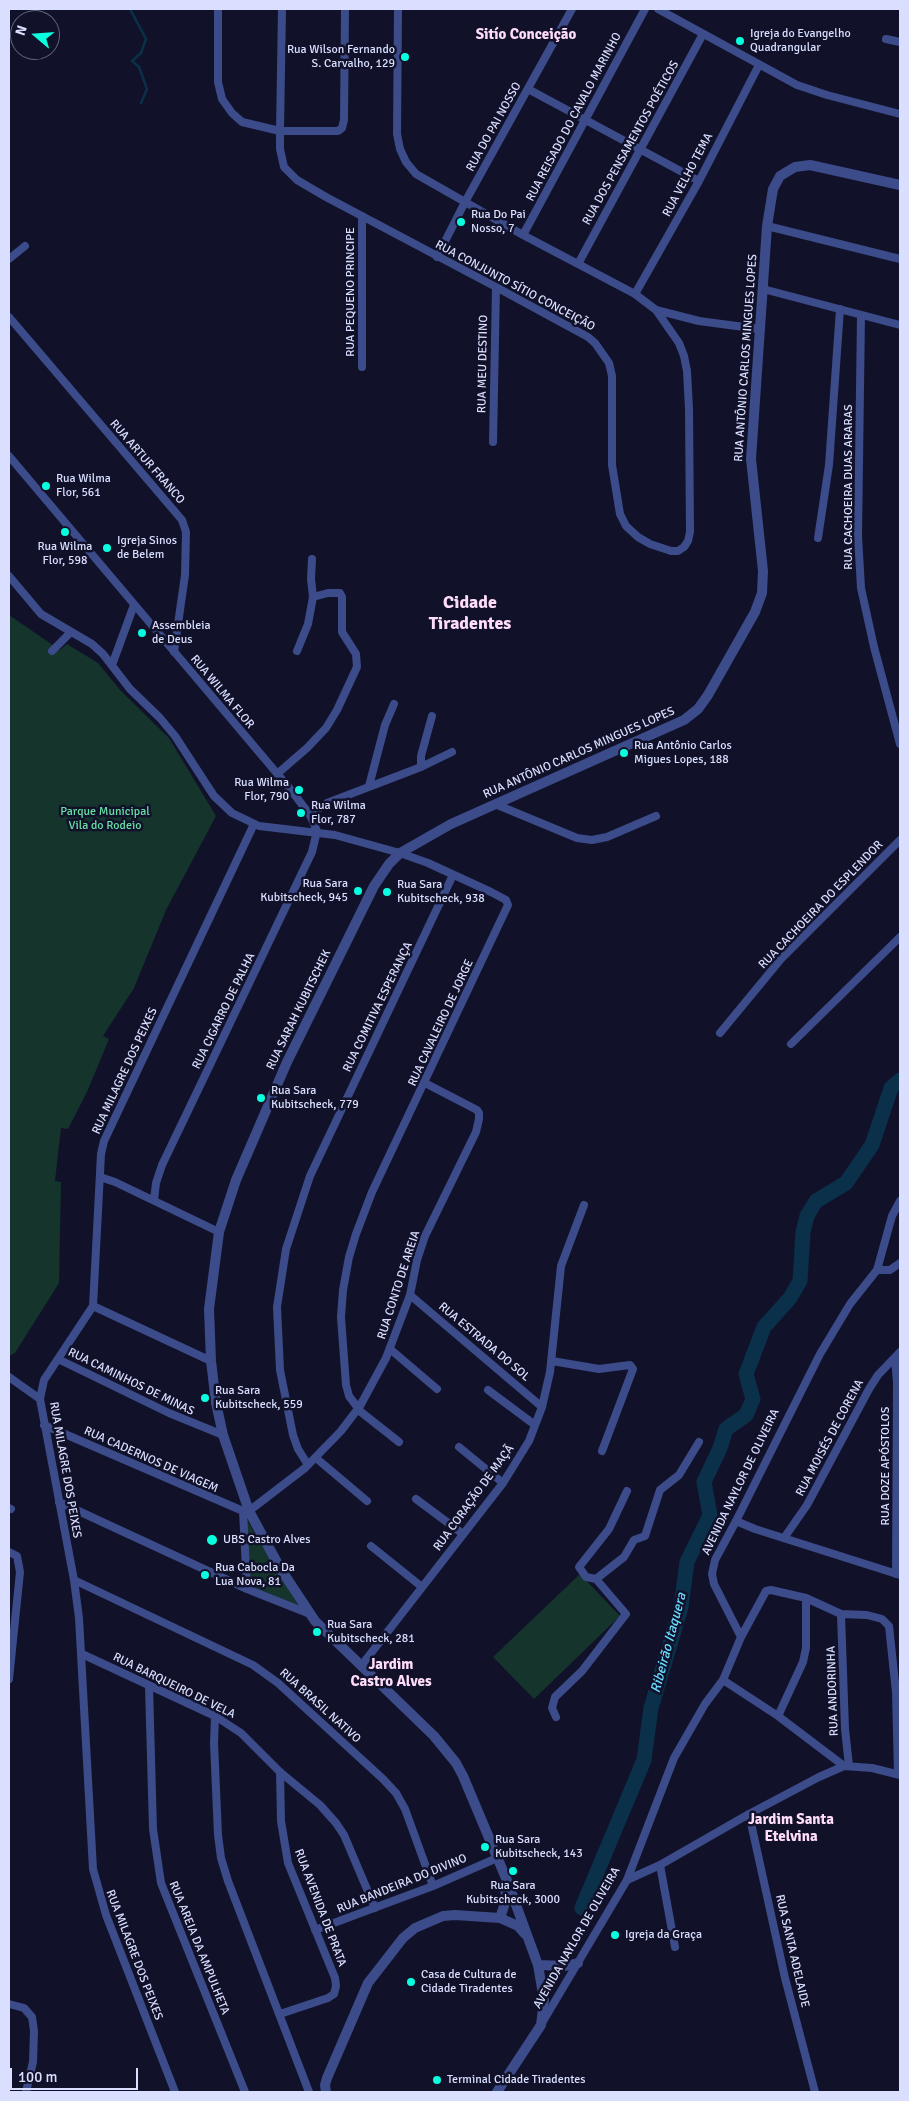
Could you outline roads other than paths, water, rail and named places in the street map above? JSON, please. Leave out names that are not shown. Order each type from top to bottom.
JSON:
[{"type":"street","points":[[218,9],[218,82],[222,99],[232,113],[242,122],[280,132],[338,131],[342,128],[344,120],[345,9]]},
{"type":"street","name":"RUA CONJUNTO SÍTIO CONCEIÇÃO","points":[[282,9],[280,132],[282,162],[287,171],[297,180],[362,216],[588,337],[602,351],[609,364],[612,376],[612,465],[620,514],[626,526],[638,537],[650,544],[671,551],[678,551],[684,547],[690,532],[687,371],[679,343],[656,310]]},
{"type":"street","points":[[398,9],[397,134],[406,162],[416,174],[523,235],[635,294],[656,310],[699,321],[759,329]]},
{"type":"street","name":"RUA DO PAI NOSSO","points":[[438,257],[465,202],[572,9]]},
{"type":"street","name":"RUA REISADO DO CAVALO MARINHO","points":[[523,235],[584,118],[645,9]]},
{"type":"street","points":[[658,9],[797,85],[900,114]]},
{"type":"street","name":"RUA DOS PENSAMENTOS POÉTICOS","points":[[578,264],[703,34]]},
{"type":"street","points":[[886,39],[900,42]]},
{"type":"street","name":"RUA VELHO TEMA","points":[[635,294],[698,181],[759,65]]},
{"type":"street","points":[[528,89],[698,181]]},
{"type":"street","name":"RUA ANTÔNIO CARLOS MINGUES LOPES","points":[[400,853],[451,824],[684,720],[698,709],[721,675],[755,612],[762,593],[763,571],[751,459],[767,226],[773,190],[780,176],[795,167],[810,165],[900,185]]},
{"type":"street","name":"RUA PEQUENO PRINCIPE","points":[[362,216],[362,367]]},
{"type":"street","points":[[767,226],[900,259]]},
{"type":"street","points":[[9,259],[25,246]]},
{"type":"street","name":"RUA MEU DESTINO","points":[[493,442],[496,287]]},
{"type":"street","points":[[763,289],[900,325]]},
{"type":"street","points":[[818,538],[828,465],[840,309]]},
{"type":"street","name":"RUA CACHOEIRA DUAS ARARAS","points":[[861,315],[858,536],[861,588],[869,629],[900,744]]},
{"type":"street","name":"RUA ARTUR FRANCO","points":[[9,316],[182,520],[186,532],[185,575],[174,652]]},
{"type":"street","name":"RUA WILMA FLOR","points":[[9,456],[277,774],[310,816],[317,832]]},
{"type":"street","points":[[297,651],[308,624],[313,597],[311,579],[312,560]]},
{"type":"street","name":"RUA CAVALEIRO DE JORGE","points":[[9,576],[41,614],[97,648],[130,689],[160,718],[175,736],[214,796],[232,813],[254,824],[317,832],[347,838],[400,853],[506,900],[508,905],[364,1210],[349,1257],[343,1290],[341,1317],[342,1354],[346,1385],[358,1409]]},
{"type":"street","points":[[277,774],[307,748],[326,728],[337,710],[357,667],[356,654],[341,628],[341,595],[337,592],[313,597]]},
{"type":"street","points":[[112,665],[134,606]]},
{"type":"street","points":[[52,651],[71,632]]},
{"type":"street","points":[[370,786],[385,725],[394,704]]},
{"type":"street","points":[[421,767],[432,716]]},
{"type":"street","points":[[310,816],[327,803],[421,767],[452,752]]},
{"type":"street","points":[[495,804],[577,838],[592,840],[606,837],[656,816]]},
{"type":"street","name":"RUA MILAGRE DOS PEIXES","points":[[175,2092],[99,1895],[94,1869],[82,1654],[74,1580],[40,1399],[44,1380],[93,1306],[102,1146],[254,824]]},
{"type":"street","name":"RUA CIGARRO DE PALHA","points":[[154,1200],[156,1183],[162,1165],[312,852],[317,832]]},
{"type":"street","name":"RUA CACHOEIRA DO ESPLENDOR","points":[[720,1033],[781,958],[900,840]]},
{"type":"street","name":"RUA SARAH KUBITSCHEK","points":[[400,853],[381,874],[374,886],[288,1062],[236,1180],[219,1232],[209,1309],[211,1361],[216,1404],[223,1435],[246,1511],[310,1614],[434,1736],[456,1763],[463,1776],[503,1871],[538,1965],[544,2000],[541,2025]]},
{"type":"street","name":"RUA COMITIVA ESPERANÇA","points":[[308,1465],[298,1449],[293,1435],[280,1370],[277,1307],[286,1249],[310,1176],[453,875]]},
{"type":"street","points":[[791,1044],[900,937]]},
{"type":"street","name":"RUA CONTO DE AREIA","points":[[246,1511],[308,1465],[341,1431],[358,1409],[390,1349],[410,1295],[417,1260],[425,1236],[476,1132],[479,1119],[479,1113],[476,1110],[424,1083]]},
{"type":"street","points":[[100,1177],[154,1200],[219,1232]]},
{"type":"street","name":"AVENIDA NAYLOR DE OLIVEIRA","points":[[497,2092],[541,2025],[627,1880],[674,1758],[705,1704],[723,1680],[741,1636],[714,1584],[712,1574],[715,1560],[820,1354],[850,1304],[877,1270],[892,1216],[900,1201]]},
{"type":"street","name":"RUA CORAÇÃO DE MAÇÃ","points":[[361,1666],[503,1483],[521,1456],[536,1426],[552,1360],[561,1266],[584,1205]]},
{"type":"street","points":[[877,1270],[890,1270],[900,1263]]},
{"type":"street","name":"RUA ESTRADA DO SOL","points":[[410,1295],[542,1407]]},
{"type":"street","points":[[93,1306],[211,1361]]},
{"type":"street","points":[[390,1349],[437,1389]]},
{"type":"street","name":"RUA MOISÉS DE CORENA","points":[[784,1538],[812,1498],[869,1388],[878,1375],[897,1355]]},
{"type":"street","name":"RUA DOZE APÓSTOLOS","points":[[897,1355],[898,1575]]},
{"type":"street","name":"RUA CAMINHOS DE MINAS","points":[[58,1359],[169,1413],[223,1435]]},
{"type":"street","points":[[552,1360],[600,1369],[630,1365],[633,1369],[602,1451]]},
{"type":"street","points":[[9,1377],[40,1399]]},
{"type":"street","points":[[488,1390],[536,1426]]},
{"type":"street","points":[[358,1409],[399,1442]]},
{"type":"street","name":"RUA CADERNOS DE VIAGEM","points":[[44,1425],[246,1511]]},
{"type":"street","points":[[596,1579],[624,1557],[634,1540],[645,1536],[660,1490],[679,1476],[699,1442]]},
{"type":"street","points":[[459,1447],[503,1483]]},
{"type":"street","points":[[316,1458],[367,1501]]},
{"type":"street","points":[[556,1717],[552,1708],[555,1697],[582,1672],[626,1614],[596,1579],[586,1577],[578,1567],[609,1529],[627,1491]]},
{"type":"street","points":[[416,1499],[463,1534]]},
{"type":"street","points":[[59,1502],[247,1589],[310,1614]]},
{"type":"street","points":[[246,1511],[247,1589]]},
{"type":"street","points":[[736,1521],[898,1575]]},
{"type":"street","points":[[371,1546],[422,1586]]},
{"type":"street","points":[[9,1552],[17,1556],[20,1572],[9,1679]]},
{"type":"street","name":"RUA BRASIL NATIVO","points":[[74,1580],[254,1665],[278,1682],[396,1793],[405,1809],[434,1886]]},
{"type":"street","points":[[627,1880],[660,1865],[749,1814],[819,1777],[847,1766],[872,1768],[899,1774],[896,1692],[889,1626],[882,1619],[841,1614],[806,1598],[770,1590],[766,1591],[741,1636]]},
{"type":"street","points":[[778,1716],[805,1655],[806,1598]]},
{"type":"street","name":"RUA ANDORINHA","points":[[841,1614],[847,1766]]},
{"type":"street","name":"RUA BARQUEIRO DE VELA","points":[[82,1654],[215,1716],[241,1733],[280,1772],[320,1805],[336,1822],[344,1835],[375,1908]]},
{"type":"street","points":[[723,1680],[778,1716],[847,1766]]},
{"type":"street","name":"RUA AREIA DA AMPULHETA","points":[[148,1686],[152,1829],[161,1883],[245,2092]]},
{"type":"street","points":[[215,1716],[218,1835],[221,1858],[309,2092]]},
{"type":"street","name":"RUA AVENIDA DE PRATA","points":[[280,1772],[282,1840],[288,1863],[335,1978],[336,1986],[334,1994],[328,1998],[280,2014]]},
{"type":"street","name":"RUA SANTA ADELAIDE","points":[[749,1814],[785,1978],[815,2092]]},
{"type":"street","name":"RUA BANDEIRA DO DIVINO","points":[[315,1930],[434,1886],[497,1858]]},
{"type":"street","points":[[660,1865],[675,1947]]},
{"type":"street","name":"RUA SARAH KUBITSCHEK","points":[[500,1918],[506,1900],[503,1871]]},
{"type":"street","points":[[326,2092],[327,2078],[368,1983],[403,1938],[415,1928],[443,1916],[455,1915],[500,1918],[518,1926],[525,1934]]},
{"type":"street","points":[[538,1965],[565,1966],[578,1962]]},
{"type":"street","points":[[9,2004],[24,2008],[32,2017],[34,2032],[33,2062],[26,2092]]},
{"type":"waterway","points":[[130,9],[146,39],[141,53],[132,61],[139,67],[147,89],[141,103]]},
{"type":"waterway","name":"Ribeirão Itaquera","points":[[582,1908],[644,1760],[651,1708],[681,1607],[687,1562],[710,1515],[704,1482],[720,1448],[726,1429],[746,1415],[753,1399],[746,1374],[764,1327],[790,1298],[800,1281],[803,1232],[807,1216],[816,1201],[846,1183],[872,1145],[891,1088],[900,1080]]},
{"type":"place","name":"Igreja do Evangelho Quadrangular","points":[[740,41]]},
{"type":"place","name":"Rua Wilson Fernando S. Carvalho, 129","points":[[405,57]]},
{"type":"place","name":"Rua Do Pai Nosso, 7","points":[[461,222]]},
{"type":"place","name":"Rua Wilma Flor, 561","points":[[46,486]]},
{"type":"place","name":"Rua Wilma Flor, 598","points":[[65,532]]},
{"type":"place","name":"Igreja Sinos de Belem","points":[[107,548]]},
{"type":"place","name":"Assembleia de Deus","points":[[142,633]]},
{"type":"place","name":"Rua Antônio Carlos Migues Lopes, 188","points":[[624,753]]},
{"type":"place","name":"Rua Wilma Flor, 790","points":[[299,790]]},
{"type":"place","name":"Rua Wilma Flor, 787","points":[[301,813]]},
{"type":"place","name":"Rua Sara Kubitscheck, 945","points":[[358,891]]},
{"type":"place","name":"Rua Sara Kubitscheck, 938","points":[[387,892]]},
{"type":"place","name":"Rua Sara Kubitscheck, 779","points":[[261,1098]]},
{"type":"place","name":"Rua Sara Kubitscheck, 559","points":[[205,1398]]},
{"type":"place","name":"UBS Castro Alves","points":[[212,1540]]},
{"type":"place","name":"Rua Cabocla Da Lua Nova, 81","points":[[205,1575]]},
{"type":"place","name":"Rua Sara Kubitscheck, 281","points":[[317,1632]]},
{"type":"place","name":"Rua Sara Kubitscheck, 143","points":[[485,1847]]},
{"type":"place","name":"Rua Sara Kubitscheck, 3000","points":[[513,1871]]},
{"type":"place","name":"Igreja da Graça","points":[[615,1935]]},
{"type":"place","name":"Casa de Cultura de Cidade Tiradentes","points":[[411,1982]]},
{"type":"place","name":"Terminal Cidade Tiradentes","points":[[437,2080]]},
{"type":"district","name":"Sitío Conceição","points":[[526,35]]},
{"type":"district","name":"Cidade Tiradentes","points":[[470,613]]},
{"type":"district","name":"Jardim Castro Alves","points":[[391,1674]]},
{"type":"district","name":"Jardim Santa Etelvina","points":[[791,1828]]},
{"type":"park label","name":"Parque Municipal Vila do Rodeio","points":[[105,819]]}]
